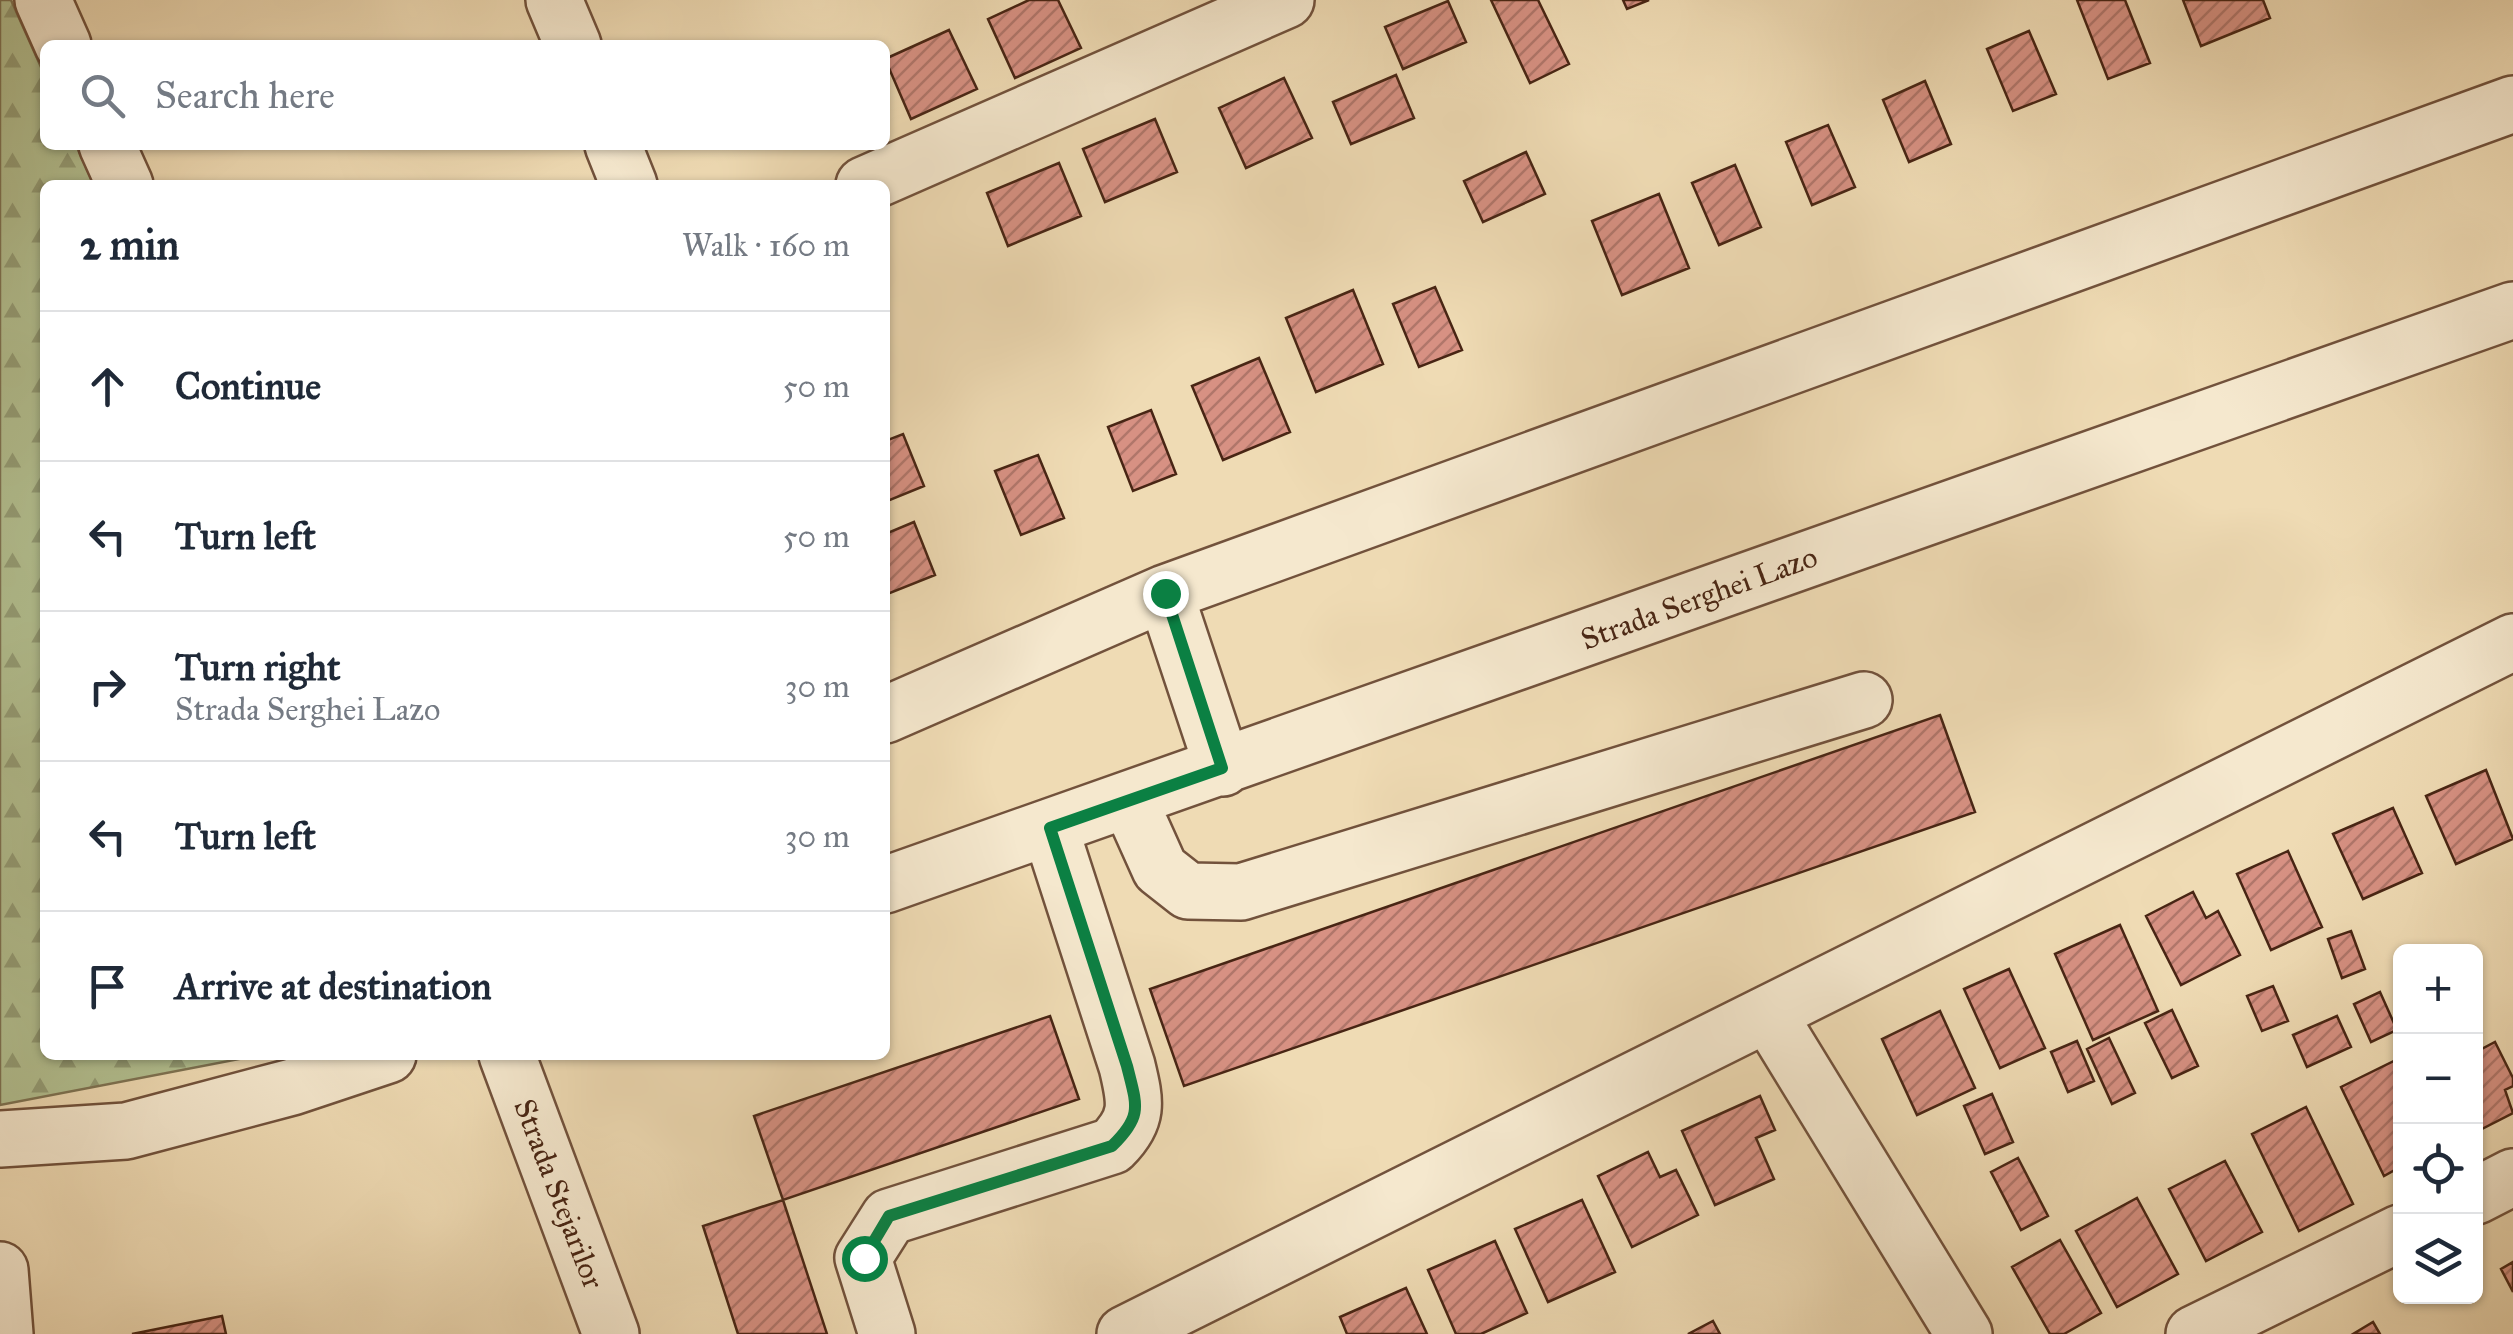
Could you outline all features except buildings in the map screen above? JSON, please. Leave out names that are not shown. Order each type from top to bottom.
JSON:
[{"type":"street","points":[[43,0],[61,40]]},
{"type":"street","points":[[554,0],[570,40]]},
{"type":"street","points":[[875,180],[1286,0]]},
{"type":"street","points":[[890,712],[1165,593],[2513,104]]},
{"type":"street","points":[[109,150],[123,180]]},
{"type":"street","points":[[615,150],[627,180]]},
{"type":"street","name":"Strada Serghei Lazo","points":[[890,883],[2513,310]]},
{"type":"street","points":[[1165,593],[1222,768]]},
{"type":"street","points":[[1126,1334],[2513,642]]},
{"type":"street","points":[[1130,800],[1160,869],[1188,891],[1241,892],[1864,700]]},
{"type":"street","points":[[887,1334],[864,1258],[889,1216],[1112,1146],[1132,1126],[1137,1106],[1127,1066],[1050,828]]},
{"type":"street","points":[[1768,1014],[1964,1334]]},
{"type":"street","points":[[0,1138],[126,1131],[292,1087],[373,1060]]},
{"type":"street","name":"Strada Stejarilor","points":[[508,1060],[611,1334]]},
{"type":"street","points":[[2483,1193],[2513,1178]]},
{"type":"street","points":[[2194,1334],[2393,1236]]},
{"type":"street","points":[[0,1270],[5,1334]]},
{"type":"green space","points":[[0,0],[11,0],[40,65],[40,150],[78,150],[92,180],[40,180],[40,1060],[234,1060],[0,1105]]},
{"type":"route","points":[[864,1258],[874,1235],[889,1216],[1112,1146],[1132,1126],[1137,1106],[1127,1066],[1050,828],[1222,768],[1165,593]]}]
